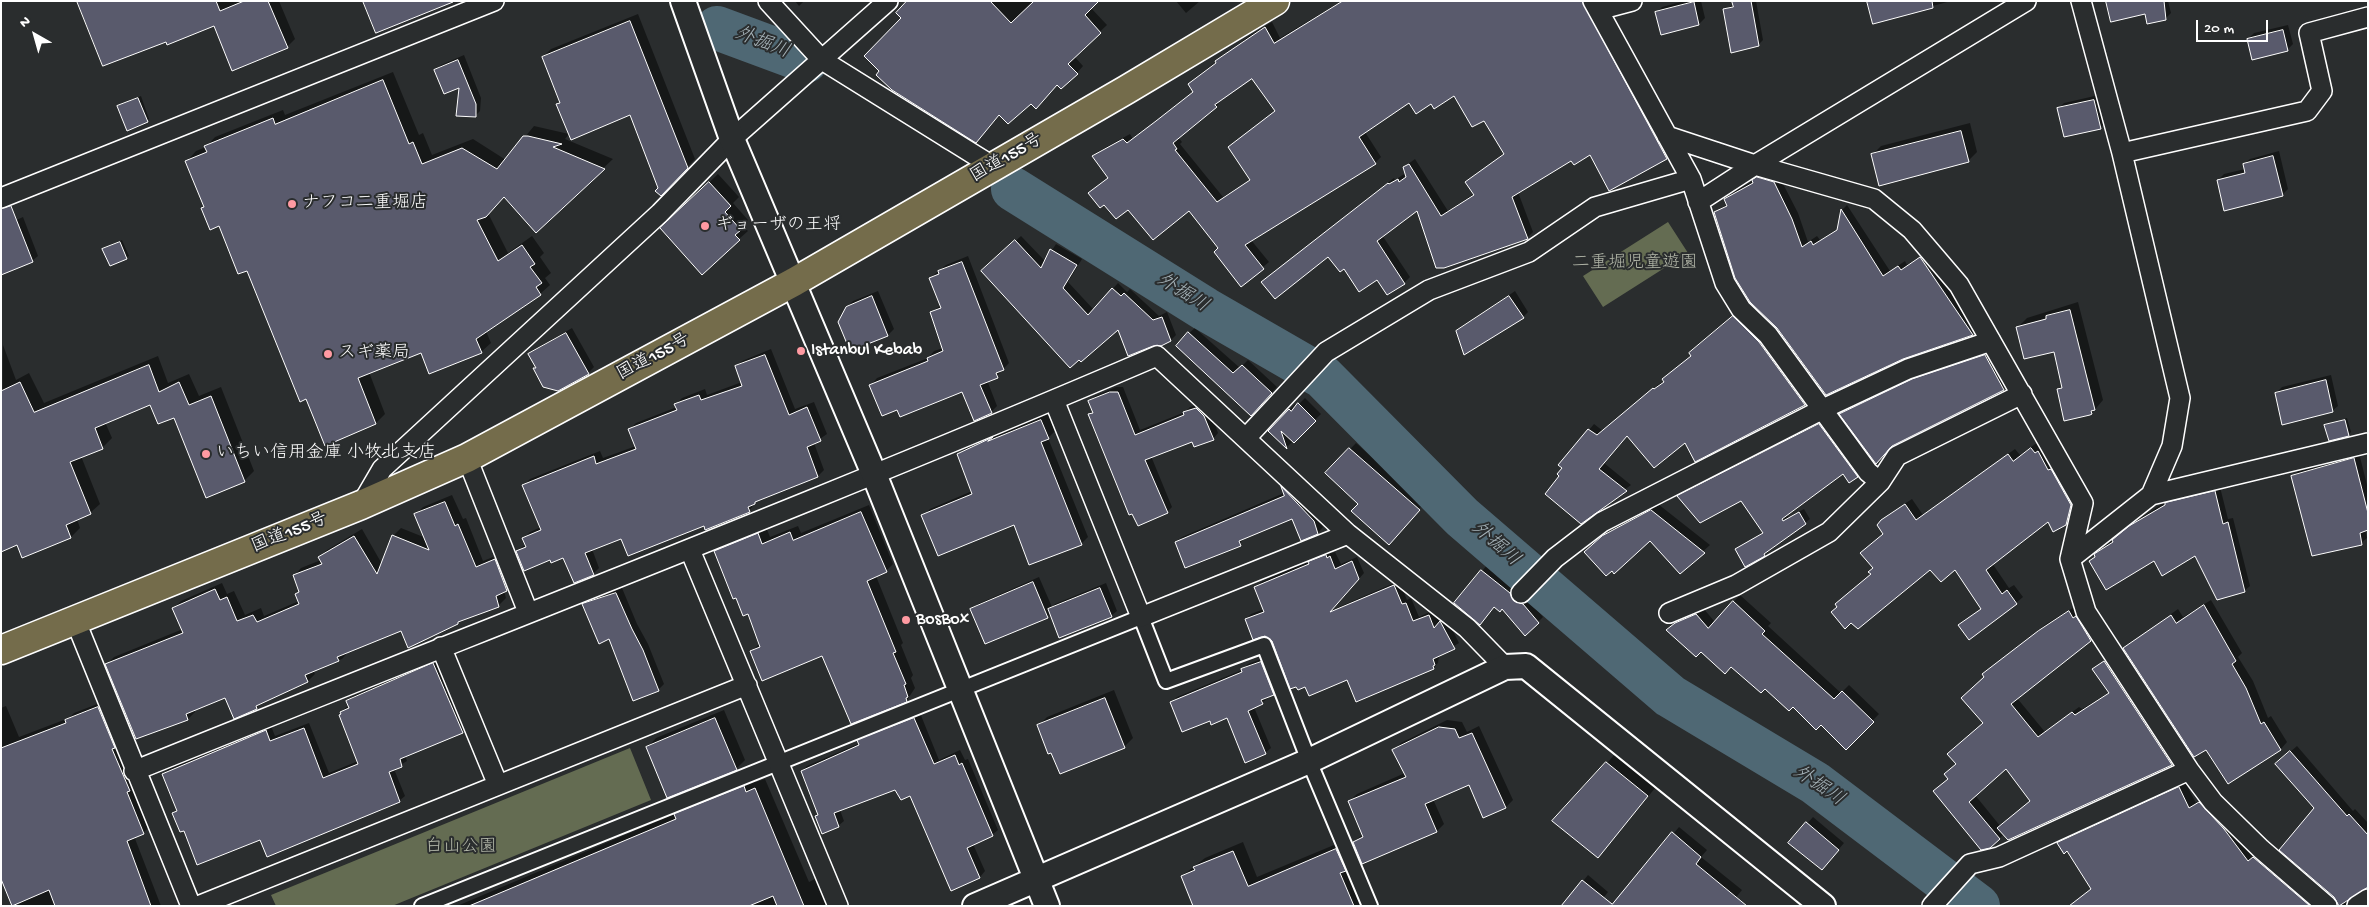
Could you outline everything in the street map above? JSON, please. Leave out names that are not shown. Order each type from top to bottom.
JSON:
[{"type":"highway","name":"国道155号","points":[[1,650],[76,622],[361,505],[467,458],[794,282],[994,167],[1275,1]]},
{"type":"street","points":[[1,198],[494,1]]},
{"type":"street","points":[[682,1],[732,139],[874,474],[1047,906]]},
{"type":"street","points":[[768,1],[822,60],[994,167]]},
{"type":"street","points":[[361,505],[382,469],[660,213],[732,139],[888,1]]},
{"type":"street","points":[[1632,1],[1595,6],[1691,179],[1725,283],[1741,308],[1768,335],[1868,472],[1880,482]]},
{"type":"street","points":[[1698,202],[2026,1]]},
{"type":"street","points":[[2081,1],[2122,153],[2180,398],[2172,446],[2151,495]]},
{"type":"street","points":[[2122,153],[2307,111],[2322,91],[2309,33],[2368,17]]},
{"type":"street","points":[[1667,136],[1756,165],[1874,199],[1912,230],[1958,285],[2083,503],[2070,559],[2086,612],[2189,770],[2220,809],[2261,849],[2327,906]]},
{"type":"street","points":[[1246,438],[1326,352],[1430,290],[1529,252],[1595,207],[1691,179]]},
{"type":"street","points":[[1521,593],[1555,558],[1602,522],[1823,409],[1908,369],[1991,341]]},
{"type":"street","points":[[134,771],[528,612],[690,550],[1157,356],[1348,534],[1467,628],[1505,666]]},
{"type":"street","points":[[1669,613],[1736,585],[1829,532],[1880,482],[1897,456],[2022,394]]},
{"type":"street","points":[[1054,400],[1166,681],[1264,645],[1309,762],[1370,906]]},
{"type":"street","points":[[2070,559],[2151,495],[2368,443]]},
{"type":"street","points":[[467,458],[528,612]]},
{"type":"street","points":[[422,906],[959,688],[1348,534]]},
{"type":"street","points":[[690,550],[838,906]]},
{"type":"street","points":[[76,622],[134,771],[190,906]]},
{"type":"street","points":[[441,647],[498,785]]},
{"type":"street","points":[[975,906],[1309,762],[1505,666],[1526,666],[1541,676],[1823,906]]},
{"type":"street","points":[[198,906],[747,685]]},
{"type":"street","points":[[1932,906],[1970,864],[1999,857],[2189,770]]},
{"type":"street","points":[[2357,906],[2368,899]]},
{"type":"green space","name":"二重堀児童遊園","points":[[1668,222],[1688,253],[1603,307],[1583,276]]},
{"type":"green space","name":"白山公園","points":[[630,748],[651,800],[392,906],[276,906],[271,895]]},
{"type":"building","points":[[77,1],[216,1],[220,11],[244,1],[268,1],[288,48],[232,71],[214,26],[167,45],[166,42],[103,66]]},
{"type":"building","points":[[363,1],[453,1],[453,2],[376,33]]},
{"type":"building","points":[[907,1],[990,1],[1011,23],[1034,1],[1099,1],[1085,15],[1101,33],[1068,64],[1078,74],[1061,89],[1057,85],[1036,109],[1031,104],[1008,124],[999,115],[976,143],[892,90],[876,75],[879,71],[864,56],[901,18],[896,13]]},
{"type":"building","points":[[1343,1],[1582,1],[1667,159],[1609,191],[1590,155],[1574,165],[1571,161],[1512,197],[1528,239],[1444,268],[1436,268],[1417,211],[1377,241],[1405,284],[1387,295],[1377,280],[1359,292],[1344,269],[1340,272],[1328,257],[1275,299],[1261,282],[1388,183],[1398,179],[1399,182],[1406,177],[1403,167],[1409,164],[1441,216],[1474,195],[1465,182],[1504,154],[1484,121],[1472,127],[1454,96],[1434,109],[1431,104],[1416,114],[1409,103],[1359,137],[1376,164],[1245,245],[1264,269],[1241,287],[1214,252],[1218,248],[1189,211],[1153,240],[1128,210],[1116,219],[1104,205],[1100,208],[1088,193],[1108,178],[1092,156],[1123,139],[1127,143],[1193,92],[1188,84],[1216,63],[1215,61],[1265,27],[1274,43]],"holes":[[[1252,79],[1275,111],[1228,147],[1250,180],[1217,202],[1175,150],[1177,149],[1173,143],[1217,107],[1215,105]]]},
{"type":"building","points":[[1732,1],[1751,1],[1759,46],[1731,53],[1723,9],[1733,7]]},
{"type":"building","points":[[1867,1],[1932,1],[1933,8],[1873,24]]},
{"type":"building","points":[[2106,1],[2164,1],[2166,20],[2147,24],[2145,14],[2111,22]]},
{"type":"building","points":[[1694,2],[1699,25],[1661,35],[1655,12]]},
{"type":"building","points":[[630,21],[688,168],[661,196],[655,191],[658,188],[630,115],[571,140],[556,104],[560,103],[542,57]]},
{"type":"building","points":[[2283,30],[2288,51],[2252,60],[2247,39]]},
{"type":"building","points":[[458,60],[476,104],[476,117],[456,116],[459,88],[444,94],[434,70]]},
{"type":"building","points":[[383,80],[409,144],[413,142],[422,164],[462,148],[497,169],[523,136],[528,136],[562,144],[553,147],[605,169],[536,233],[504,197],[486,217],[477,220],[498,261],[522,245],[535,264],[530,267],[542,283],[536,287],[541,295],[476,339],[482,353],[429,374],[421,353],[358,378],[376,424],[325,446],[306,399],[300,402],[247,271],[238,274],[219,226],[210,230],[201,208],[204,207],[185,161],[207,152],[204,146],[273,118],[275,124]]},
{"type":"building","points":[[138,98],[148,122],[127,131],[117,106]]},
{"type":"building","points":[[2094,100],[2101,129],[2064,137],[2057,108]]},
{"type":"building","points":[[1961,131],[1969,162],[1879,186],[1871,154]]},
{"type":"building","points":[[2273,156],[2283,196],[2224,211],[2217,180],[2245,173],[2243,164]]},
{"type":"building","points":[[1757,177],[1774,182],[1792,219],[1802,247],[1811,241],[1813,245],[1837,230],[1841,209],[1883,276],[1898,266],[1901,270],[1920,257],[1973,335],[1903,359],[1826,395],[1777,328],[1750,302],[1735,278],[1714,212],[1727,206],[1724,199],[1753,183],[1752,180]]},
{"type":"building","points":[[709,182],[731,206],[725,212],[741,230],[735,235],[740,240],[702,275],[660,228]]},
{"type":"building","points":[[11,206],[33,262],[1,275],[1,209]]},
{"type":"building","points":[[1015,240],[1041,268],[1050,249],[1077,265],[1063,288],[1088,315],[1112,288],[1121,296],[1124,293],[1153,320],[1162,317],[1171,341],[1128,356],[1118,330],[1081,362],[1079,360],[1070,368],[981,271]]},
{"type":"building","points":[[120,242],[127,259],[110,266],[102,249]]},
{"type":"building","points":[[962,262],[1004,370],[996,373],[998,378],[980,385],[992,413],[974,421],[962,392],[900,417],[897,410],[882,416],[869,385],[928,361],[927,358],[943,351],[930,312],[941,308],[929,278],[939,274],[938,271]]},
{"type":"building","points":[[872,296],[888,336],[850,351],[838,322],[846,307]]},
{"type":"building","points":[[1509,296],[1524,318],[1464,355],[1456,331]]},
{"type":"building","points":[[2070,310],[2095,410],[2091,411],[2092,414],[2090,415],[2064,421],[2057,389],[2062,388],[2054,352],[2024,359],[2016,327]]},
{"type":"building","points":[[1733,316],[1759,342],[1805,405],[1695,462],[1685,443],[1654,468],[1627,436],[1599,469],[1627,491],[1581,524],[1545,494],[1559,476],[1557,474],[1562,468],[1558,465],[1588,429],[1597,435],[1653,388],[1664,382],[1662,379],[1691,356],[1689,353]]},
{"type":"building","points":[[1188,332],[1233,373],[1242,365],[1272,393],[1251,416],[1176,346]]},
{"type":"building","points":[[566,333],[589,374],[558,391],[543,387],[528,354]]},
{"type":"building","points":[[765,355],[789,415],[807,407],[821,441],[807,447],[818,477],[755,502],[755,504],[748,507],[750,512],[705,530],[704,526],[628,556],[621,539],[585,553],[594,575],[574,583],[563,558],[551,563],[550,560],[524,571],[516,551],[526,547],[522,538],[541,530],[522,485],[594,456],[596,464],[636,449],[628,429],[677,410],[674,404],[699,395],[701,400],[742,386],[735,366]]},
{"type":"building","points":[[1985,355],[2004,390],[1892,446],[1876,464],[1839,414],[1912,379]]},
{"type":"building","points":[[149,365],[159,392],[179,382],[189,405],[211,396],[245,482],[206,498],[174,418],[158,424],[150,405],[95,428],[103,449],[70,462],[91,514],[66,525],[71,538],[22,558],[17,545],[1,552],[1,391],[20,382],[34,412]]},
{"type":"building","points":[[2326,380],[2333,412],[2282,425],[2275,393]]},
{"type":"building","points":[[1110,392],[1118,392],[1135,435],[1184,415],[1183,412],[1196,408],[1204,416],[1214,440],[1194,447],[1192,442],[1145,460],[1168,513],[1138,526],[1132,514],[1129,515],[1088,414],[1093,413],[1088,401]]},
{"type":"building","points":[[1298,403],[1316,421],[1294,443],[1281,431],[1287,449],[1268,431],[1289,409],[1291,411]]},
{"type":"building","points":[[1041,420],[1049,439],[1041,442],[1082,545],[1029,565],[1014,525],[938,556],[921,515],[972,494],[957,454],[993,437],[988,441]]},
{"type":"building","points":[[2345,420],[2349,436],[2329,441],[2324,425]]},
{"type":"building","points":[[1819,424],[1858,477],[1849,483],[1843,474],[1782,519],[1783,521],[1799,512],[1806,524],[1764,554],[1765,556],[1745,567],[1735,549],[1763,533],[1741,501],[1700,523],[1677,496]]},
{"type":"building","points":[[1349,448],[1420,510],[1389,545],[1351,511],[1358,504],[1325,473]]},
{"type":"building","points":[[2031,448],[2035,453],[2038,451],[2048,470],[2051,469],[2071,505],[2066,525],[2053,532],[2048,522],[1986,570],[2002,594],[2007,590],[2017,604],[1969,640],[1958,625],[1981,609],[1955,570],[1941,582],[1930,570],[1858,629],[1851,623],[1845,629],[1831,612],[1837,607],[1835,604],[1871,574],[1868,572],[1873,568],[1860,553],[1883,534],[1877,525],[1881,520],[1905,504],[1916,520],[2008,454],[2013,461]]},
{"type":"building","points":[[2354,458],[2368,513],[2368,530],[2360,533],[2362,545],[2312,556],[2291,476]]},
{"type":"building","points":[[1281,486],[1314,521],[1318,534],[1301,541],[1292,519],[1239,541],[1241,546],[1185,568],[1175,542],[1284,496]]},
{"type":"building","points":[[2215,491],[2223,524],[2228,522],[2245,592],[2217,600],[2195,556],[2162,576],[2154,561],[2106,590],[2089,561],[2095,557],[2094,554],[2113,542],[2112,540],[2129,526],[2165,505],[2165,503]]},
{"type":"building","points":[[445,502],[455,526],[458,524],[476,567],[495,559],[507,591],[496,596],[499,607],[458,622],[458,624],[408,648],[401,631],[337,657],[339,661],[305,675],[308,682],[256,706],[257,709],[234,719],[225,698],[186,714],[188,720],[136,739],[105,664],[183,633],[172,608],[215,589],[220,600],[227,597],[237,621],[253,615],[257,622],[299,604],[295,594],[299,592],[293,575],[322,564],[318,557],[354,536],[377,574],[392,535],[429,550],[414,514]]},
{"type":"building","points":[[1651,510],[1705,553],[1680,574],[1650,541],[1614,574],[1612,571],[1606,576],[1584,552],[1602,536]]},
{"type":"building","points":[[861,512],[887,572],[867,581],[896,652],[893,653],[906,684],[904,685],[908,697],[906,698],[907,702],[851,724],[822,656],[762,681],[750,651],[760,647],[748,614],[743,616],[736,598],[733,599],[714,551],[758,533],[762,544],[790,532],[793,540]]},
{"type":"building","points":[[1326,555],[1327,558],[1330,556],[1335,569],[1352,561],[1359,579],[1330,612],[1394,585],[1402,604],[1406,603],[1413,621],[1429,615],[1434,628],[1440,621],[1455,649],[1433,659],[1434,669],[1356,702],[1347,680],[1309,696],[1305,687],[1298,690],[1296,687],[1290,689],[1272,641],[1265,636],[1253,640],[1245,619],[1264,612],[1254,587]]},
{"type":"building","points":[[1481,570],[1510,593],[1514,601],[1523,604],[1539,623],[1525,636],[1502,609],[1500,612],[1494,607],[1480,625],[1454,603]]},
{"type":"building","points":[[1033,582],[1048,618],[985,644],[970,609]]},
{"type":"building","points":[[1100,588],[1112,617],[1059,638],[1048,609]]},
{"type":"building","points":[[616,593],[643,650],[659,691],[633,701],[609,639],[599,644],[582,604]]},
{"type":"building","points":[[1733,601],[1765,631],[1762,634],[1834,699],[1842,691],[1874,722],[1846,750],[1821,725],[1816,730],[1793,707],[1789,711],[1765,689],[1761,693],[1731,667],[1725,674],[1701,652],[1696,657],[1666,630],[1675,623],[1696,614],[1708,628]]},
{"type":"building","points":[[2204,605],[2236,661],[2232,664],[2246,688],[2261,724],[2264,722],[2281,750],[2228,784],[2206,750],[2194,757],[2123,648],[2171,615],[2176,623]]},
{"type":"building","points":[[2069,611],[2073,618],[2076,616],[2091,641],[2011,704],[2038,737],[2072,712],[2075,715],[2109,693],[2092,669],[2104,661],[2172,765],[2008,840],[1997,828],[2030,801],[2006,769],[1969,802],[2000,839],[1990,848],[1981,850],[1933,791],[1948,779],[1944,774],[1956,764],[1947,754],[1983,723],[1961,698],[1984,677],[1982,674],[2038,631]]},
{"type":"building","points":[[1261,662],[1274,695],[1261,700],[1263,704],[1248,711],[1266,754],[1245,763],[1227,718],[1211,725],[1210,721],[1182,732],[1170,702],[1242,672],[1241,669]]},
{"type":"building","points":[[433,663],[463,733],[400,759],[402,767],[389,772],[400,802],[267,857],[260,840],[197,865],[184,831],[180,832],[172,813],[177,811],[162,774],[266,730],[270,741],[304,728],[323,778],[358,764],[339,715],[341,714],[340,712],[349,708],[346,701]]},
{"type":"building","points":[[1105,698],[1125,748],[1060,774],[1051,753],[1048,754],[1037,725]]},
{"type":"building","points":[[98,707],[115,748],[112,749],[130,791],[127,792],[144,834],[127,841],[151,906],[55,906],[49,890],[12,906],[1,879],[1,748],[66,723],[65,720]]},
{"type":"building","points":[[715,718],[737,770],[667,798],[646,747]]},
{"type":"building","points":[[914,718],[934,764],[955,755],[959,765],[962,763],[993,836],[967,848],[980,878],[951,891],[910,796],[901,800],[895,790],[834,813],[839,827],[822,834],[815,816],[818,815],[801,771],[859,745],[857,740]]},
{"type":"building","points":[[1439,727],[1455,729],[1459,738],[1472,733],[1506,808],[1483,818],[1469,785],[1425,804],[1437,832],[1362,864],[1353,842],[1363,837],[1348,801],[1406,777],[1392,750]]},
{"type":"building","points":[[2290,751],[2347,816],[2349,814],[2368,835],[2368,887],[2339,906],[2334,897],[2279,850],[2314,808],[2275,764]]},
{"type":"building","points":[[1606,762],[1648,796],[1598,858],[1552,821]]},
{"type":"building","points":[[744,786],[746,792],[755,788],[804,906],[777,906],[773,896],[749,906],[469,906],[676,819],[674,814]]},
{"type":"building","points":[[2179,787],[2189,808],[2199,802],[2224,829],[2248,861],[2253,857],[2310,906],[2069,906],[2091,889],[2067,851],[2064,854],[2057,843]]},
{"type":"building","points":[[1806,822],[1839,850],[1822,870],[1788,843]]},
{"type":"building","points":[[1672,832],[1701,857],[1696,864],[1747,906],[1561,906],[1582,880],[1612,904]]},
{"type":"building","points":[[1336,849],[1346,871],[1340,873],[1354,906],[1193,906],[1181,876],[1195,870],[1193,867],[1233,851],[1248,886]]},
{"type":"waterway","name":"外掘川","points":[[717,28],[806,61]]},
{"type":"waterway","name":"外掘川","points":[[1013,189],[1205,309],[1323,377],[1462,517],[1670,696],[1815,783],[1978,906]]},
{"type":"place","name":"ナフコ二重堀店","points":[[292,204]]},
{"type":"place","name":"ギョーザの王将","points":[[705,226]]},
{"type":"place","name":"Istanbul Kebab","points":[[801,351]]},
{"type":"place","name":"スギ薬局","points":[[328,354]]},
{"type":"place","name":"いちい信用金庫 小牧北支店","points":[[206,454]]},
{"type":"place","name":"BosBox","points":[[906,620]]}]
